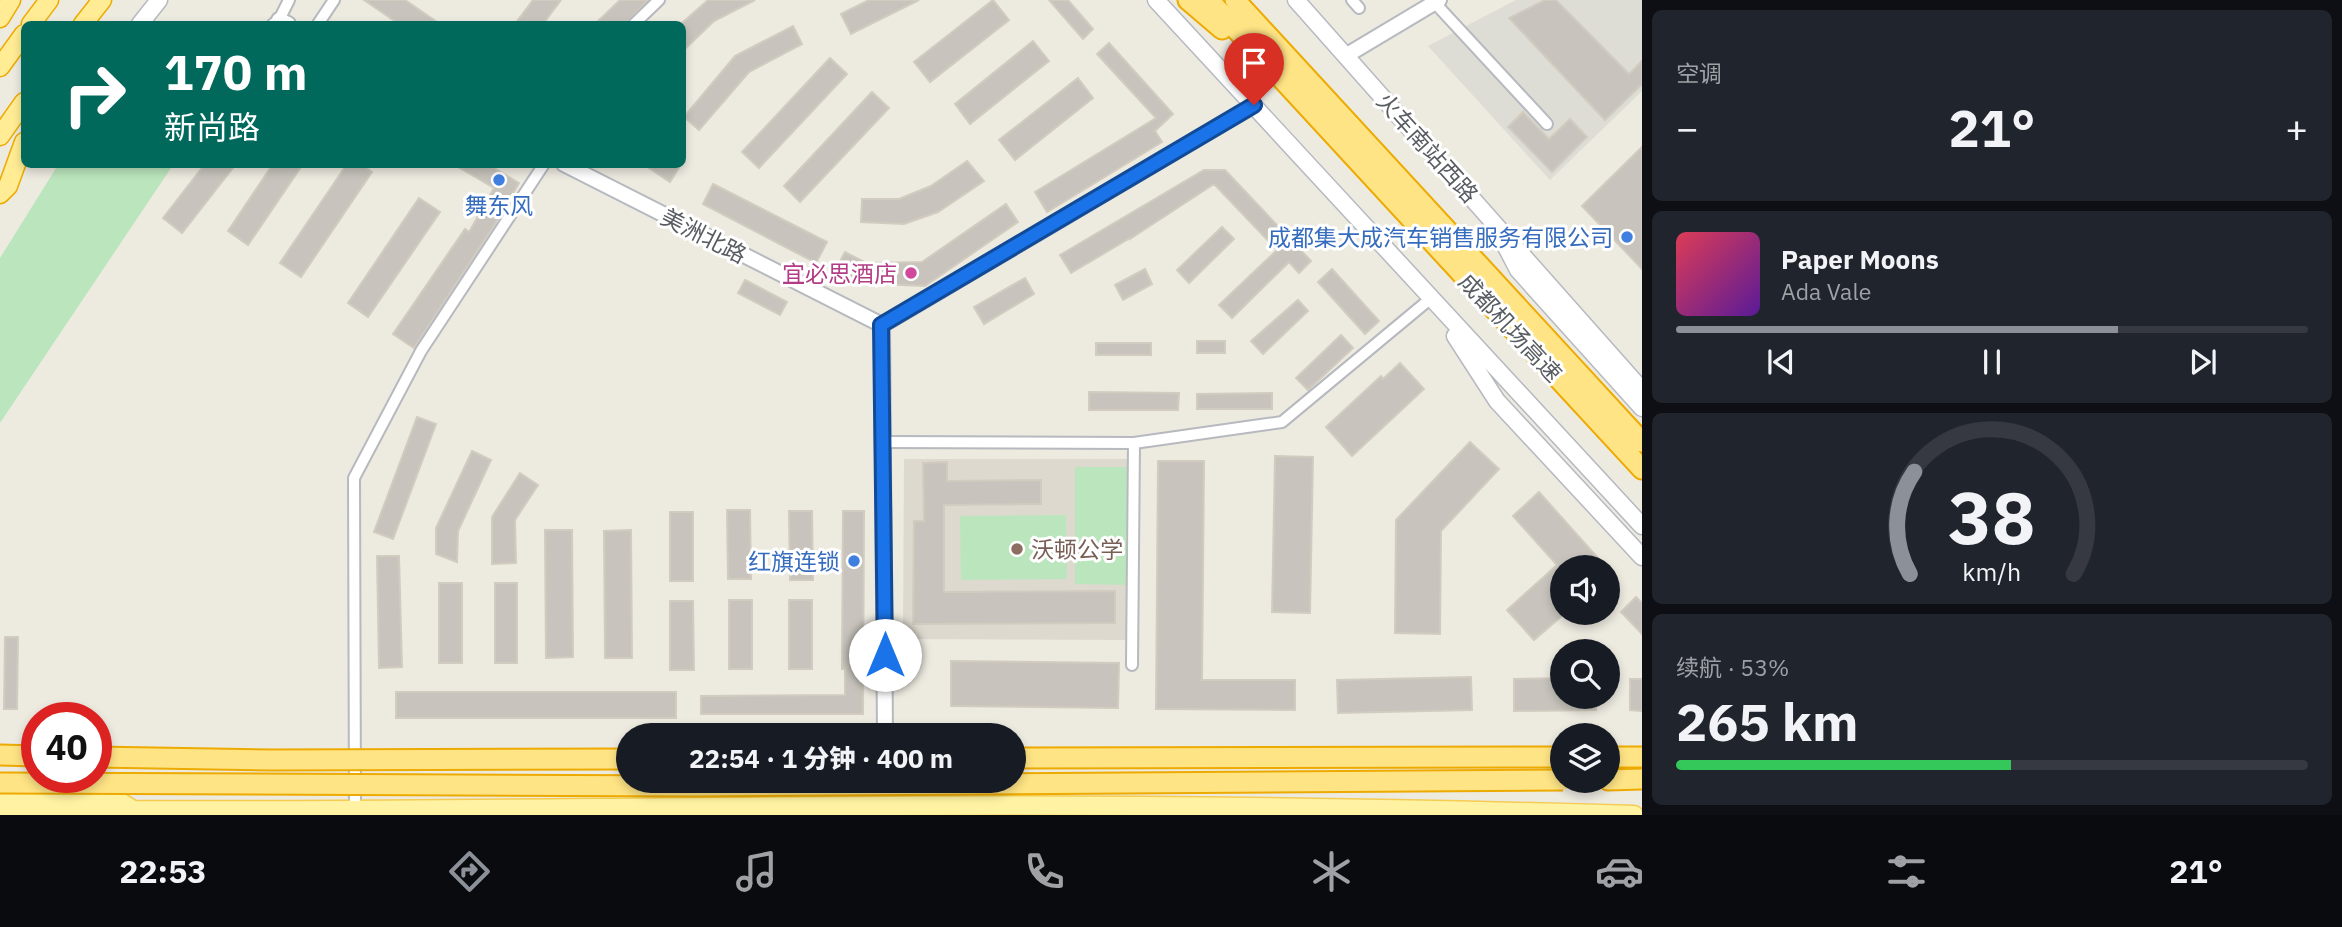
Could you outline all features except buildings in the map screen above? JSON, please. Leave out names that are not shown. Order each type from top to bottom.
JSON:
[{"type":"highway","points":[[0,18],[11,0]]},
{"type":"highway","points":[[33,21],[49,0]]},
{"type":"highway","points":[[85,21],[102,0]]},
{"type":"highway","points":[[1188,0],[1320,121]]},
{"type":"highway","name":"成都机场高速","points":[[1209,0],[1642,469]]},
{"type":"highway","name":"成都机场高速","points":[[1236,0],[1642,442]]},
{"type":"highway","points":[[0,67],[21,37]]},
{"type":"highway","points":[[0,136],[21,107]]},
{"type":"highway","points":[[3,193],[21,149]]},
{"type":"highway","points":[[0,755],[21,756]]},
{"type":"highway","points":[[112,757],[271,760],[616,759]]},
{"type":"highway","points":[[1026,758],[1550,757]]},
{"type":"highway","points":[[1620,757],[1642,757]]},
{"type":"highway","points":[[1620,780],[1642,779]]},
{"type":"highway","points":[[0,782],[707,786],[1550,780]]},
{"type":"main road","points":[[142,21],[159,0]]},
{"type":"main road","points":[[1156,0],[1642,526]]},
{"type":"main road","name":"火车南站西路","points":[[1296,0],[1642,390]]},
{"type":"main road","points":[[3,193],[21,168]]},
{"type":"main road","points":[[1487,214],[1518,270],[1642,408]]},
{"type":"main road","points":[[1430,299],[1497,401],[1642,557]]},
{"type":"main road","points":[[0,796],[114,799],[136,811]]},
{"type":"main road","points":[[0,810],[887,810],[1228,806],[1633,815]]},
{"type":"street","points":[[281,21],[289,0]]},
{"type":"street","points":[[320,21],[334,0]]},
{"type":"street","points":[[637,21],[659,0]]},
{"type":"street","points":[[1346,55],[1437,1],[1547,124]]},
{"type":"street","points":[[885,723],[881,325],[1254,105]]},
{"type":"street","points":[[355,811],[354,478],[421,351],[541,168]]},
{"type":"street","name":"美洲北路","points":[[572,168],[881,325]]},
{"type":"street","points":[[884,442],[1134,443],[1282,422],[1430,299]]},
{"type":"street","points":[[1132,665],[1134,443]]},
{"type":"shaded area","points":[[1516,0],[1642,0],[1642,91],[1550,180],[1428,46]]},
{"type":"shaded area","name":"沃顿公学","points":[[904,459],[1131,459],[1131,640],[903,639]]},
{"type":"green space","points":[[56,168],[171,168],[0,423],[0,258]]},
{"type":"green space","points":[[1075,467],[1127,467],[1126,585],[1075,584]]},
{"type":"green space","points":[[1066,515],[1067,579],[961,580],[960,516]]},
{"type":"place","name":"舞东风","points":[[499,180]]},
{"type":"place","name":"成都集大成汽车销售服务有限公司","points":[[1627,237]]},
{"type":"place","name":"宜必思酒店","points":[[911,273]]},
{"type":"place","name":"沃顿公学","points":[[1017,549]]},
{"type":"place","name":"红旗连锁","points":[[854,561]]},
{"type":"route","points":[[885,655],[881,325],[1254,105]]}]
